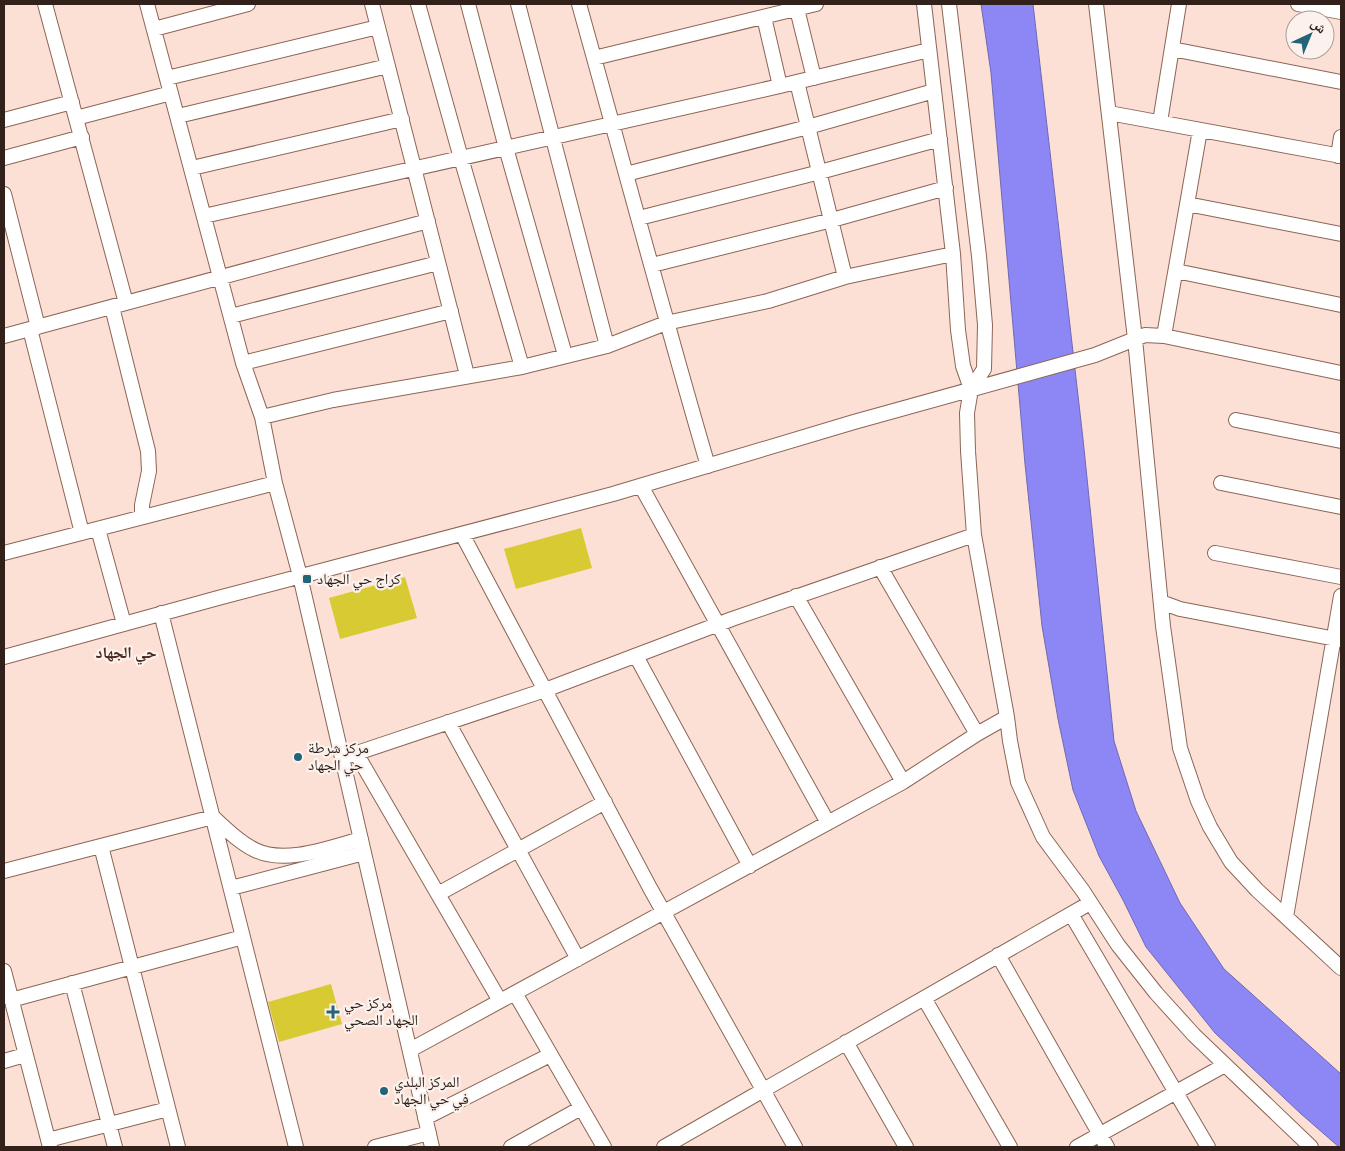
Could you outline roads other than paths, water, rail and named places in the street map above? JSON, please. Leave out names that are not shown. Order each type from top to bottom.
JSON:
[{"type":"street","points":[[46,4],[126,303]]},
{"type":"street","points":[[147,4],[243,363],[262,417],[432,1147]]},
{"type":"street","points":[[154,29],[248,4]]},
{"type":"street","points":[[372,4],[467,375]]},
{"type":"street","points":[[418,4],[522,367]]},
{"type":"street","points":[[468,4],[506,148],[566,355]]},
{"type":"street","points":[[518,4],[607,346]]},
{"type":"street","points":[[579,4],[652,265],[666,324],[708,466]]},
{"type":"street","points":[[594,58],[764,17],[778,9],[797,9],[816,4]]},
{"type":"street","points":[[924,4],[954,254],[958,330],[964,366],[971,389]]},
{"type":"street","points":[[949,4],[980,256],[986,325],[984,369],[971,389],[967,413],[974,535],[1008,717],[1010,741],[1018,782],[1043,837],[1118,945],[1156,994],[1194,1035],[1312,1146]]},
{"type":"street","points":[[1096,4],[1135,339],[1161,602],[1180,748],[1198,802],[1232,862],[1257,890],[1341,968]]},
{"type":"street","points":[[1160,122],[1179,4]]},
{"type":"street","points":[[1298,4],[1341,12]]},
{"type":"street","points":[[797,9],[814,78]]},
{"type":"street","points":[[764,17],[780,86]]},
{"type":"street","points":[[167,78],[378,27]]},
{"type":"street","points":[[1172,49],[1341,82]]},
{"type":"street","points":[[204,216],[780,86],[929,50]]},
{"type":"street","points":[[178,116],[388,66]]},
{"type":"street","points":[[797,82],[845,277]]},
{"type":"street","points":[[626,174],[808,127],[934,91]]},
{"type":"street","points":[[76,118],[171,93]]},
{"type":"street","points":[[4,120],[72,102]]},
{"type":"street","points":[[1109,113],[1340,156],[1341,137]]},
{"type":"street","points":[[192,168],[402,119]]},
{"type":"street","points":[[1164,336],[1200,130]]},
{"type":"street","points":[[4,158],[82,137]]},
{"type":"street","points":[[638,218],[820,172],[940,138]]},
{"type":"street","points":[[652,265],[832,220],[946,188]]},
{"type":"street","points":[[4,194],[82,533]]},
{"type":"street","points":[[1187,204],[1341,234]]},
{"type":"street","points":[[4,336],[428,221]]},
{"type":"street","points":[[262,417],[333,400],[467,375],[522,367],[607,346],[666,324],[768,301],[845,277],[954,254]]},
{"type":"street","points":[[231,316],[438,263]]},
{"type":"street","points":[[1176,271],[1341,305]]},
{"type":"street","points":[[112,307],[148,451],[148,471],[142,504],[142,517]]},
{"type":"street","points":[[243,363],[451,311]]},
{"type":"street","points":[[4,657],[161,613],[641,486],[971,389],[1095,355],[1145,335],[1164,336],[1341,373]]},
{"type":"street","points":[[1236,420],[1341,441]]},
{"type":"street","points":[[4,553],[276,483]]},
{"type":"street","points":[[1222,483],[1341,507]]},
{"type":"street","points":[[641,486],[828,823]]},
{"type":"street","points":[[98,529],[124,624]]},
{"type":"street","points":[[462,534],[664,912],[795,1147]]},
{"type":"street","points":[[342,758],[545,690],[718,624],[974,535]]},
{"type":"street","points":[[1215,553],[1341,577]]},
{"type":"street","points":[[880,567],[977,734]]},
{"type":"street","points":[[796,596],[903,782]]},
{"type":"street","points":[[1286,917],[1337,640],[1341,596]]},
{"type":"street","points":[[1161,602],[1180,609],[1337,640]]},
{"type":"street","points":[[161,613],[296,1147]]},
{"type":"street","points":[[636,656],[750,866]]},
{"type":"street","points":[[410,1050],[903,782],[977,734],[1008,717]]},
{"type":"street","points":[[448,722],[578,959]]},
{"type":"street","points":[[356,753],[500,1001]]},
{"type":"street","points":[[438,894],[605,802]]},
{"type":"street","points":[[213,817],[246,845],[258,852],[274,856],[362,846]]},
{"type":"street","points":[[4,871],[213,817]]},
{"type":"street","points":[[101,846],[178,1147]]},
{"type":"street","points":[[231,888],[362,846]]},
{"type":"street","points":[[664,1147],[679,1144],[763,1090],[1090,903]]},
{"type":"street","points":[[1071,914],[1208,1147]]},
{"type":"street","points":[[11,1000],[243,938]]},
{"type":"street","points":[[998,955],[1108,1147]]},
{"type":"street","points":[[4,971],[49,1143],[109,1124],[168,1109]]},
{"type":"street","points":[[72,983],[115,1147]]},
{"type":"street","points":[[515,993],[604,1147]]},
{"type":"street","points":[[924,998],[1010,1147]]},
{"type":"street","points":[[846,1042],[906,1147]]},
{"type":"street","points":[[4,1061],[26,1055]]},
{"type":"street","points":[[425,1118],[550,1055]]},
{"type":"street","points":[[1078,1147],[1225,1065]]},
{"type":"street","points":[[510,1147],[581,1108]]},
{"type":"street","points":[[375,1147],[429,1133]]},
{"type":"place","name":"كراج حي الجهاد","points":[[307,579]]},
{"type":"place","name":"مركز شرطة حي الجهاد","points":[[298,757]]},
{"type":"place","name":"مركز حي الجهاد الصحي","points":[[333,1012]]},
{"type":"place","name":"المركز البلدي في حي الجهاد","points":[[384,1091]]},
{"type":"district","name":"حي الجهاد","points":[[126,652]]}]
